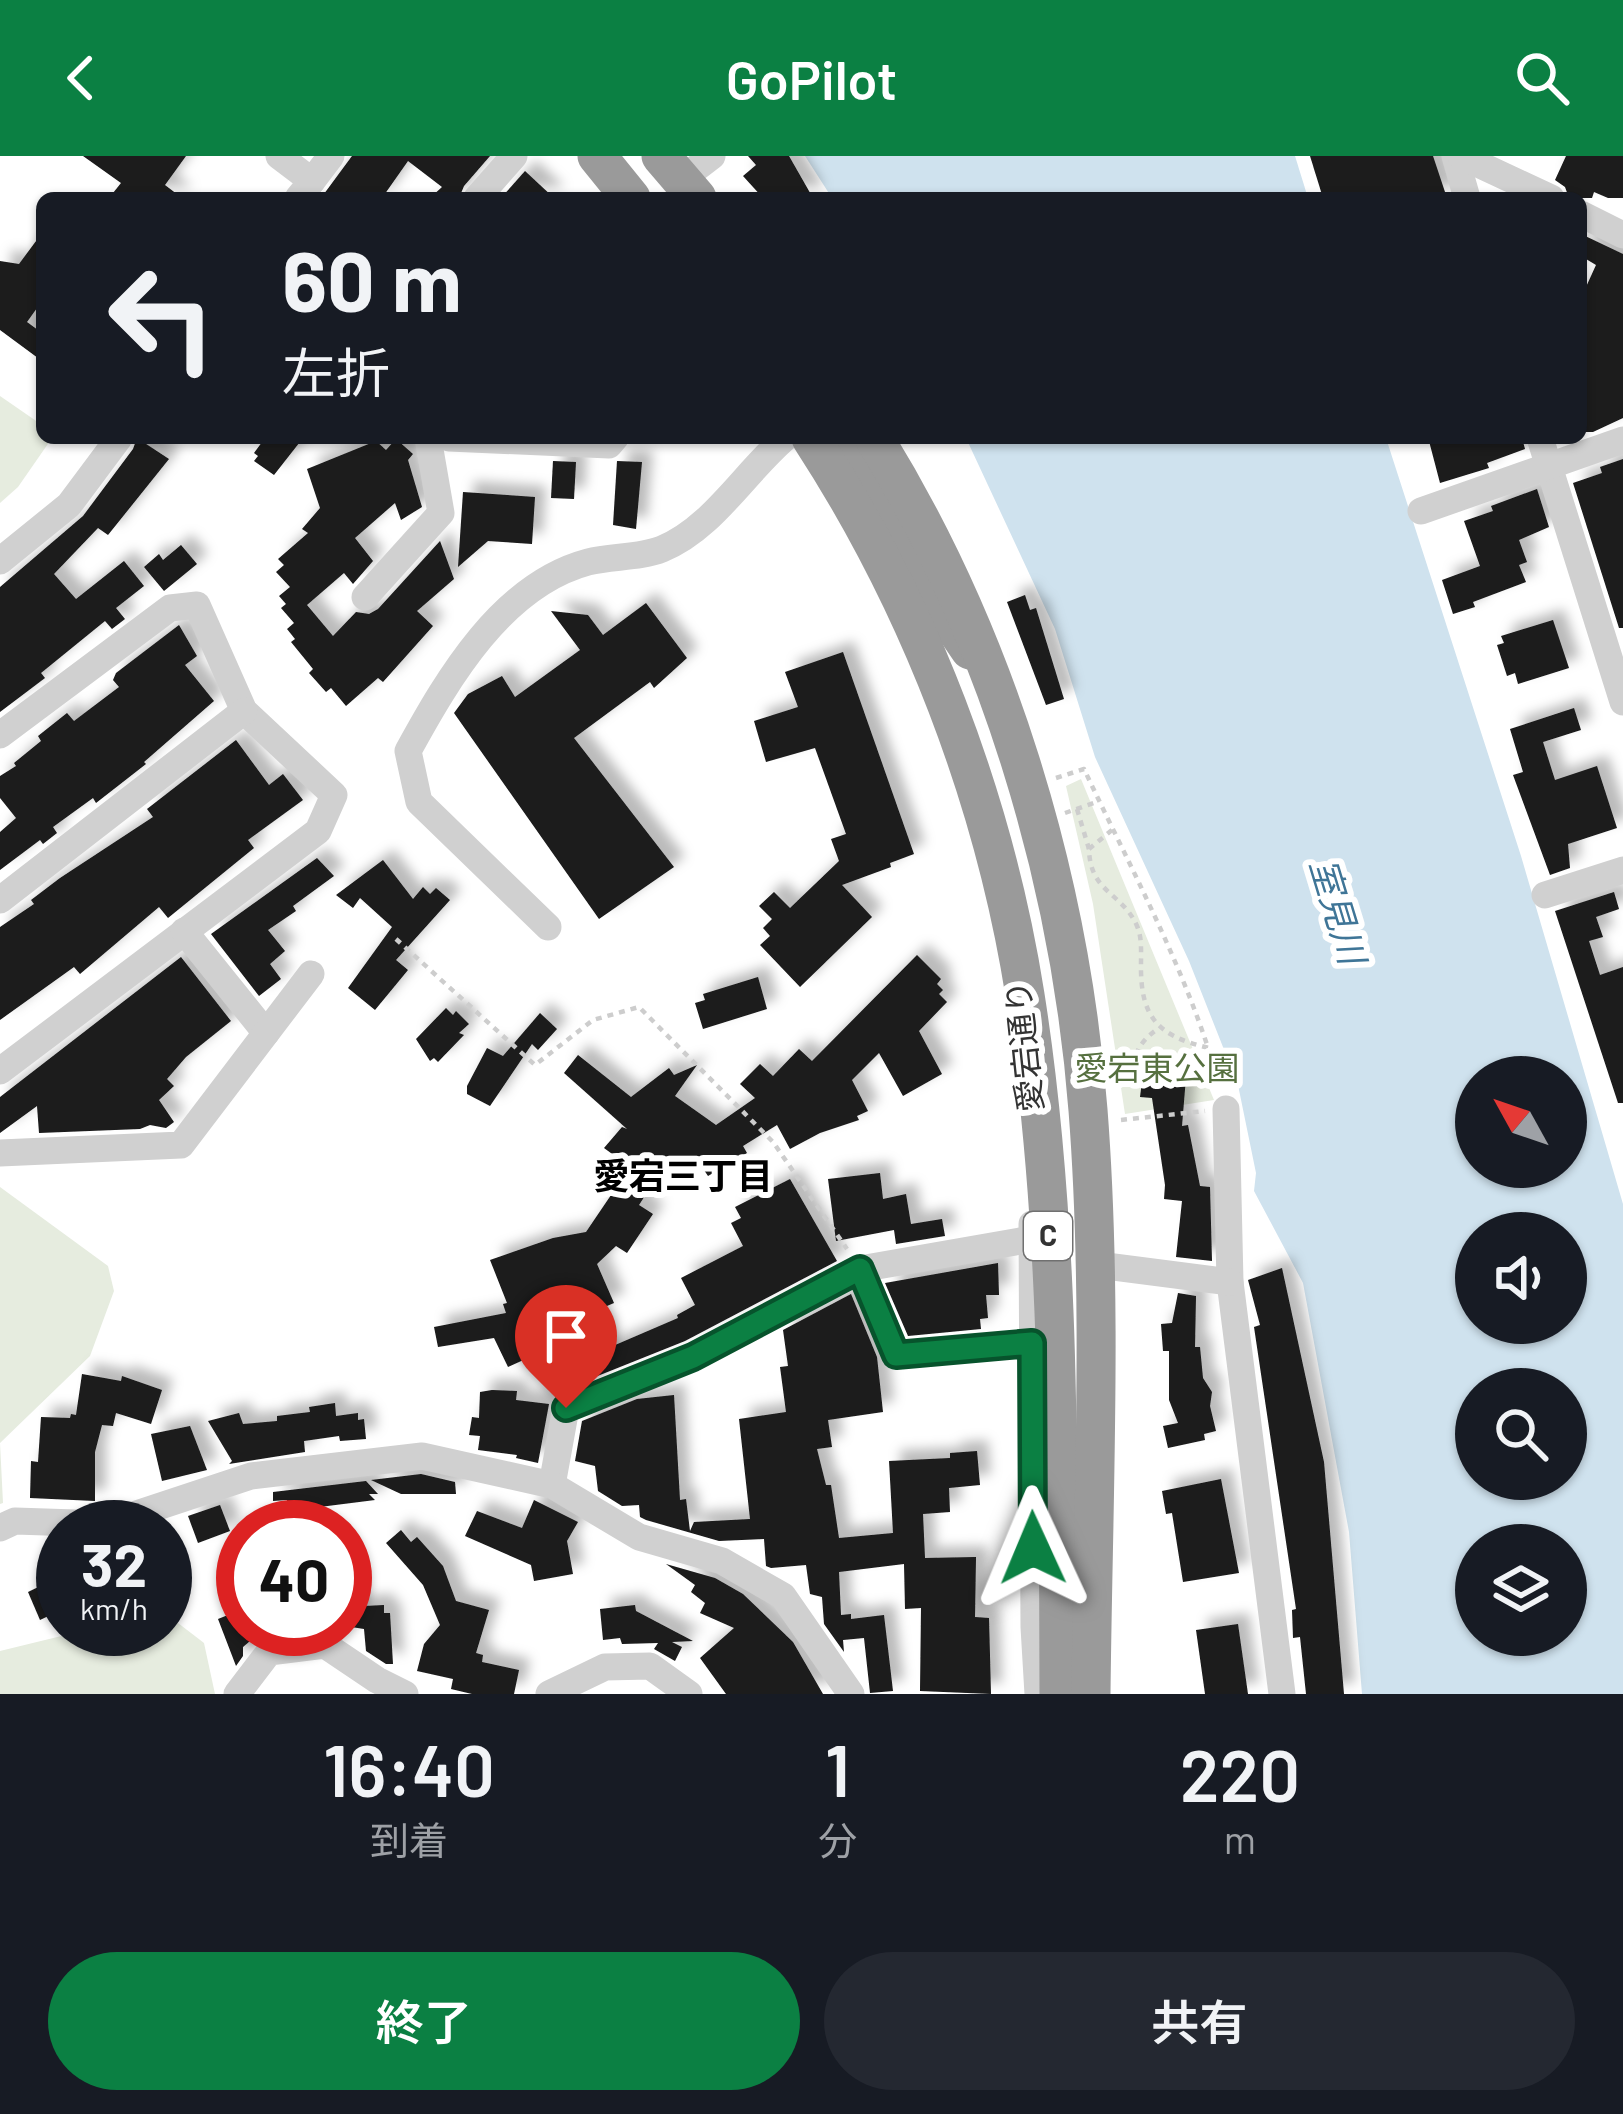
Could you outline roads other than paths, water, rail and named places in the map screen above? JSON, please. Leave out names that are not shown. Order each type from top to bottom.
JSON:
[{"type":"highway","points":[[598,156],[627,192]]},
{"type":"highway","points":[[639,156],[679,181]]},
{"type":"highway","name":"C","points":[[817,444],[903,603],[948,711],[1003,886],[1021,973],[1047,1222],[1058,1467],[1059,1694]]},
{"type":"highway","points":[[847,444],[918,574],[988,677]]},
{"type":"highway","name":"C","points":[[877,444],[932,547],[994,690],[1039,827],[1073,987],[1088,1112],[1094,1258],[1091,1694]]},
{"type":"street","points":[[279,156],[305,189],[331,156]]},
{"type":"street","points":[[481,192],[514,156]]},
{"type":"street","points":[[679,181],[712,156]]},
{"type":"street","points":[[1458,156],[1466,192]]},
{"type":"street","points":[[1458,156],[1538,192]]},
{"type":"street","points":[[1587,217],[1623,236]]},
{"type":"street","points":[[1421,511],[1544,452],[1623,440]]},
{"type":"street","points":[[0,561],[69,505],[115,444]]},
{"type":"street","points":[[365,597],[441,513],[429,444]]},
{"type":"street","points":[[548,927],[419,802],[408,751],[442,688],[521,594],[585,562],[662,549],[703,520],[779,444]]},
{"type":"street","name":"愛宕通り","points":[[816,444],[890,578],[944,694],[982,808],[1008,915],[1025,1024],[1034,1136],[1038,1694]]},
{"type":"street","name":"愛宕通り","points":[[877,444],[938,555],[988,677],[1043,783],[1084,1017],[1106,1266],[1102,1694]]},
{"type":"street","points":[[1544,452],[1623,702]]},
{"type":"street","points":[[0,735],[170,608],[196,605],[244,711],[334,795],[318,830],[0,1070]]},
{"type":"street","points":[[0,900],[244,711]]},
{"type":"street","points":[[1545,895],[1623,870]]},
{"type":"street","points":[[184,932],[266,1033]]},
{"type":"street","points":[[0,1153],[181,1145],[311,974]]},
{"type":"street","points":[[1226,1108],[1230,1282],[1282,1694]]},
{"type":"street","points":[[552,1485],[566,1408],[693,1357],[860,1269],[1032,1240]]},
{"type":"street","points":[[1106,1266],[1230,1282]]},
{"type":"street","points":[[860,1269],[896,1355],[1032,1343]]},
{"type":"street","points":[[0,1528],[15,1521],[106,1524],[251,1476],[422,1456],[552,1485],[639,1537],[722,1561],[782,1596],[850,1694]]},
{"type":"street","points":[[237,1694],[269,1652],[325,1645],[405,1694]]},
{"type":"street","points":[[549,1694],[605,1667],[650,1666],[689,1694]]},
{"type":"water","points":[[805,156],[1295,156],[1306,192],[828,192]]},
{"type":"water","name":"室見川","points":[[969,444],[1388,444],[1521,856],[1580,1056],[1455,1056],[1455,1188],[1587,1188],[1587,1081],[1623,1204],[1623,1694],[1362,1694],[1349,1532],[1303,1283],[1254,1191],[1256,1173],[1238,1085],[1189,961],[1095,757],[1055,629]]},
{"type":"district","name":"愛宕三丁目","points":[[683,1176]]},
{"type":"park label","name":"愛宕東公園","points":[[1157,1068]]}]
